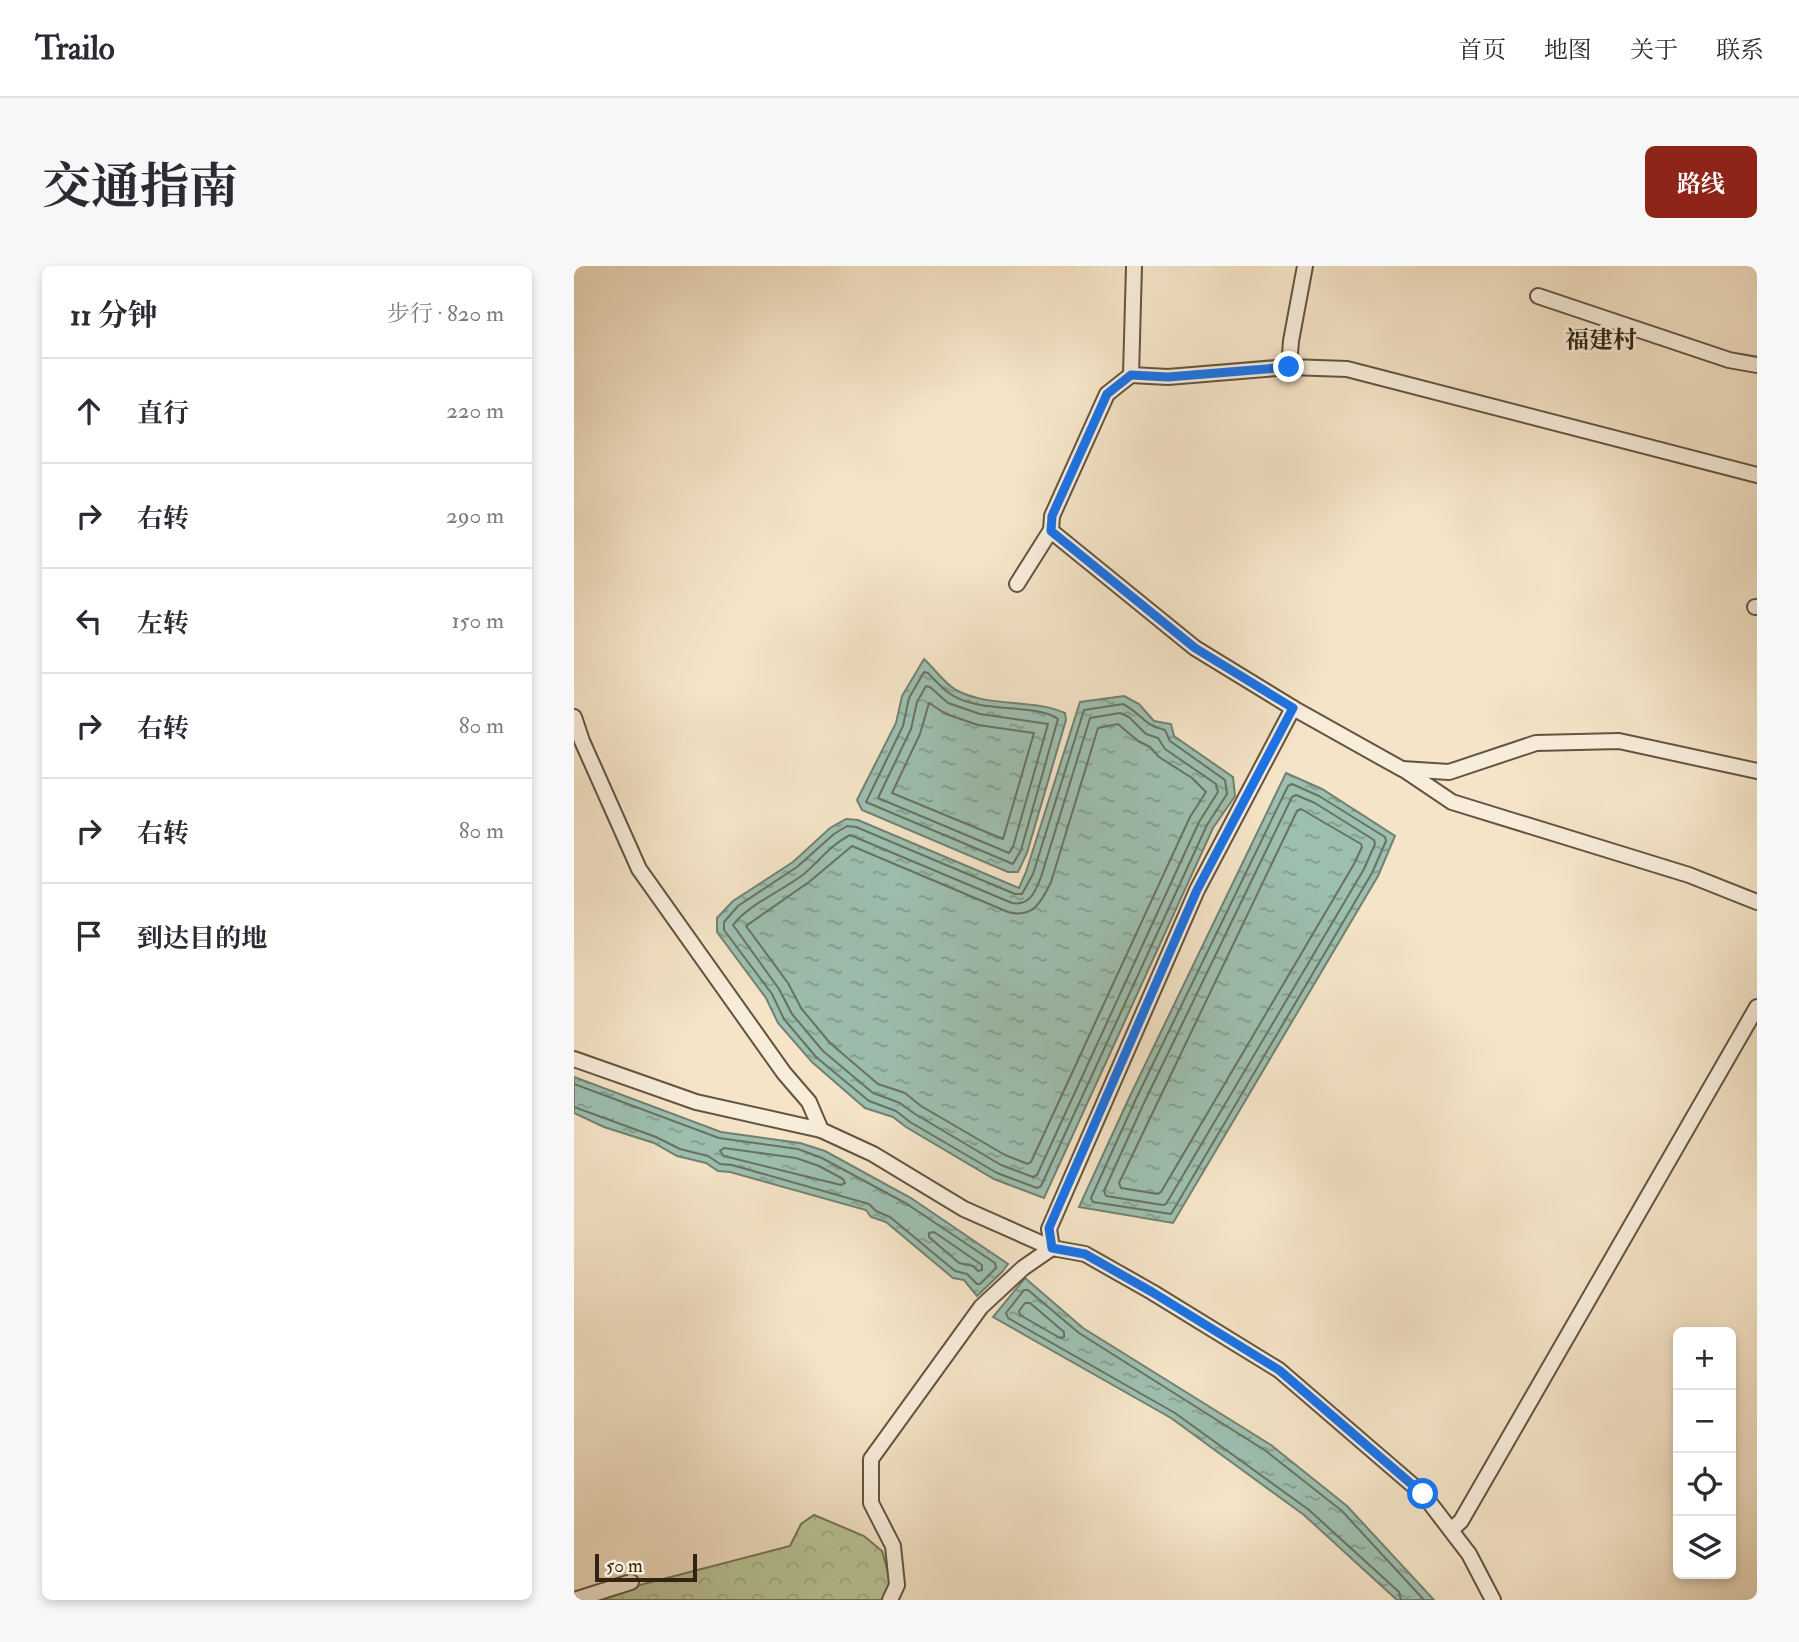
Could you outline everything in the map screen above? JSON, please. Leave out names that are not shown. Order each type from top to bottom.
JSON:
[{"type":"street","points":[[1131,375],[1134,266]]},
{"type":"street","points":[[1289,367],[1305,266]]},
{"type":"street","points":[[1538,296],[1729,360],[1757,365]]},
{"type":"street","points":[[1017,584],[1051,530],[1052,516],[1107,394],[1131,375],[1168,377],[1289,367],[1347,369],[1757,475]]},
{"type":"street","points":[[1051,530],[1195,648],[1293,708],[1402,769],[1452,802],[1689,875],[1757,902]]},
{"type":"street","points":[[1052,1248],[1049,1228],[1197,890],[1293,708]]},
{"type":"street","points":[[574,717],[578,740],[639,869],[783,1073],[809,1102],[821,1130]]},
{"type":"street","points":[[1402,769],[1449,772],[1536,743],[1619,741],[1757,771]]},
{"type":"street","points":[[1451,1530],[1461,1521],[1757,1007]]},
{"type":"street","points":[[574,1059],[696,1102],[821,1130],[873,1154],[964,1209],[1052,1248],[1085,1254],[1152,1292],[1279,1370],[1423,1494],[1469,1554],[1493,1600]]},
{"type":"street","points":[[890,1600],[897,1585],[893,1546],[871,1503],[871,1459],[981,1307],[1023,1268],[1052,1248]]},
{"type":"street","points":[[574,1600],[631,1582]]},
{"type":"green space","points":[[814,1515],[864,1536],[882,1551],[892,1586],[886,1600],[582,1600],[790,1546],[801,1524]]},
{"type":"water","points":[[924,659],[952,687],[969,696],[1052,708],[1065,713],[1066,720],[1027,853],[1018,872],[1008,872],[862,810],[857,800],[896,723],[902,696]]},
{"type":"water","points":[[1124,696],[1139,704],[1154,721],[1171,724],[1174,736],[1233,777],[1235,796],[1213,828],[1044,1198],[994,1179],[893,1117],[865,1108],[812,1062],[778,1023],[766,998],[717,932],[717,918],[733,901],[793,862],[830,828],[846,819],[858,820],[1019,888],[1080,702]]},
{"type":"water","points":[[1286,773],[1322,789],[1395,836],[1378,876],[1173,1223],[1079,1207],[1129,1098]]},
{"type":"water","points":[[574,1077],[721,1132],[800,1143],[825,1151],[911,1198],[1008,1264],[977,1296],[964,1280],[953,1278],[886,1222],[871,1217],[866,1210],[718,1171],[706,1163],[677,1156],[654,1143],[604,1127],[574,1113]]},
{"type":"water","points":[[1025,1278],[1083,1328],[1271,1445],[1347,1506],[1434,1600],[1397,1600],[1304,1515],[1171,1418],[993,1317]]},
{"type":"district","name":"福建村","points":[[1601,340]]},
{"type":"route","points":[[1289,367],[1168,377],[1131,375],[1107,394],[1052,516],[1051,531],[1195,648],[1293,708],[1197,890],[1049,1228],[1052,1248],[1085,1254],[1279,1370],[1423,1494]]}]
